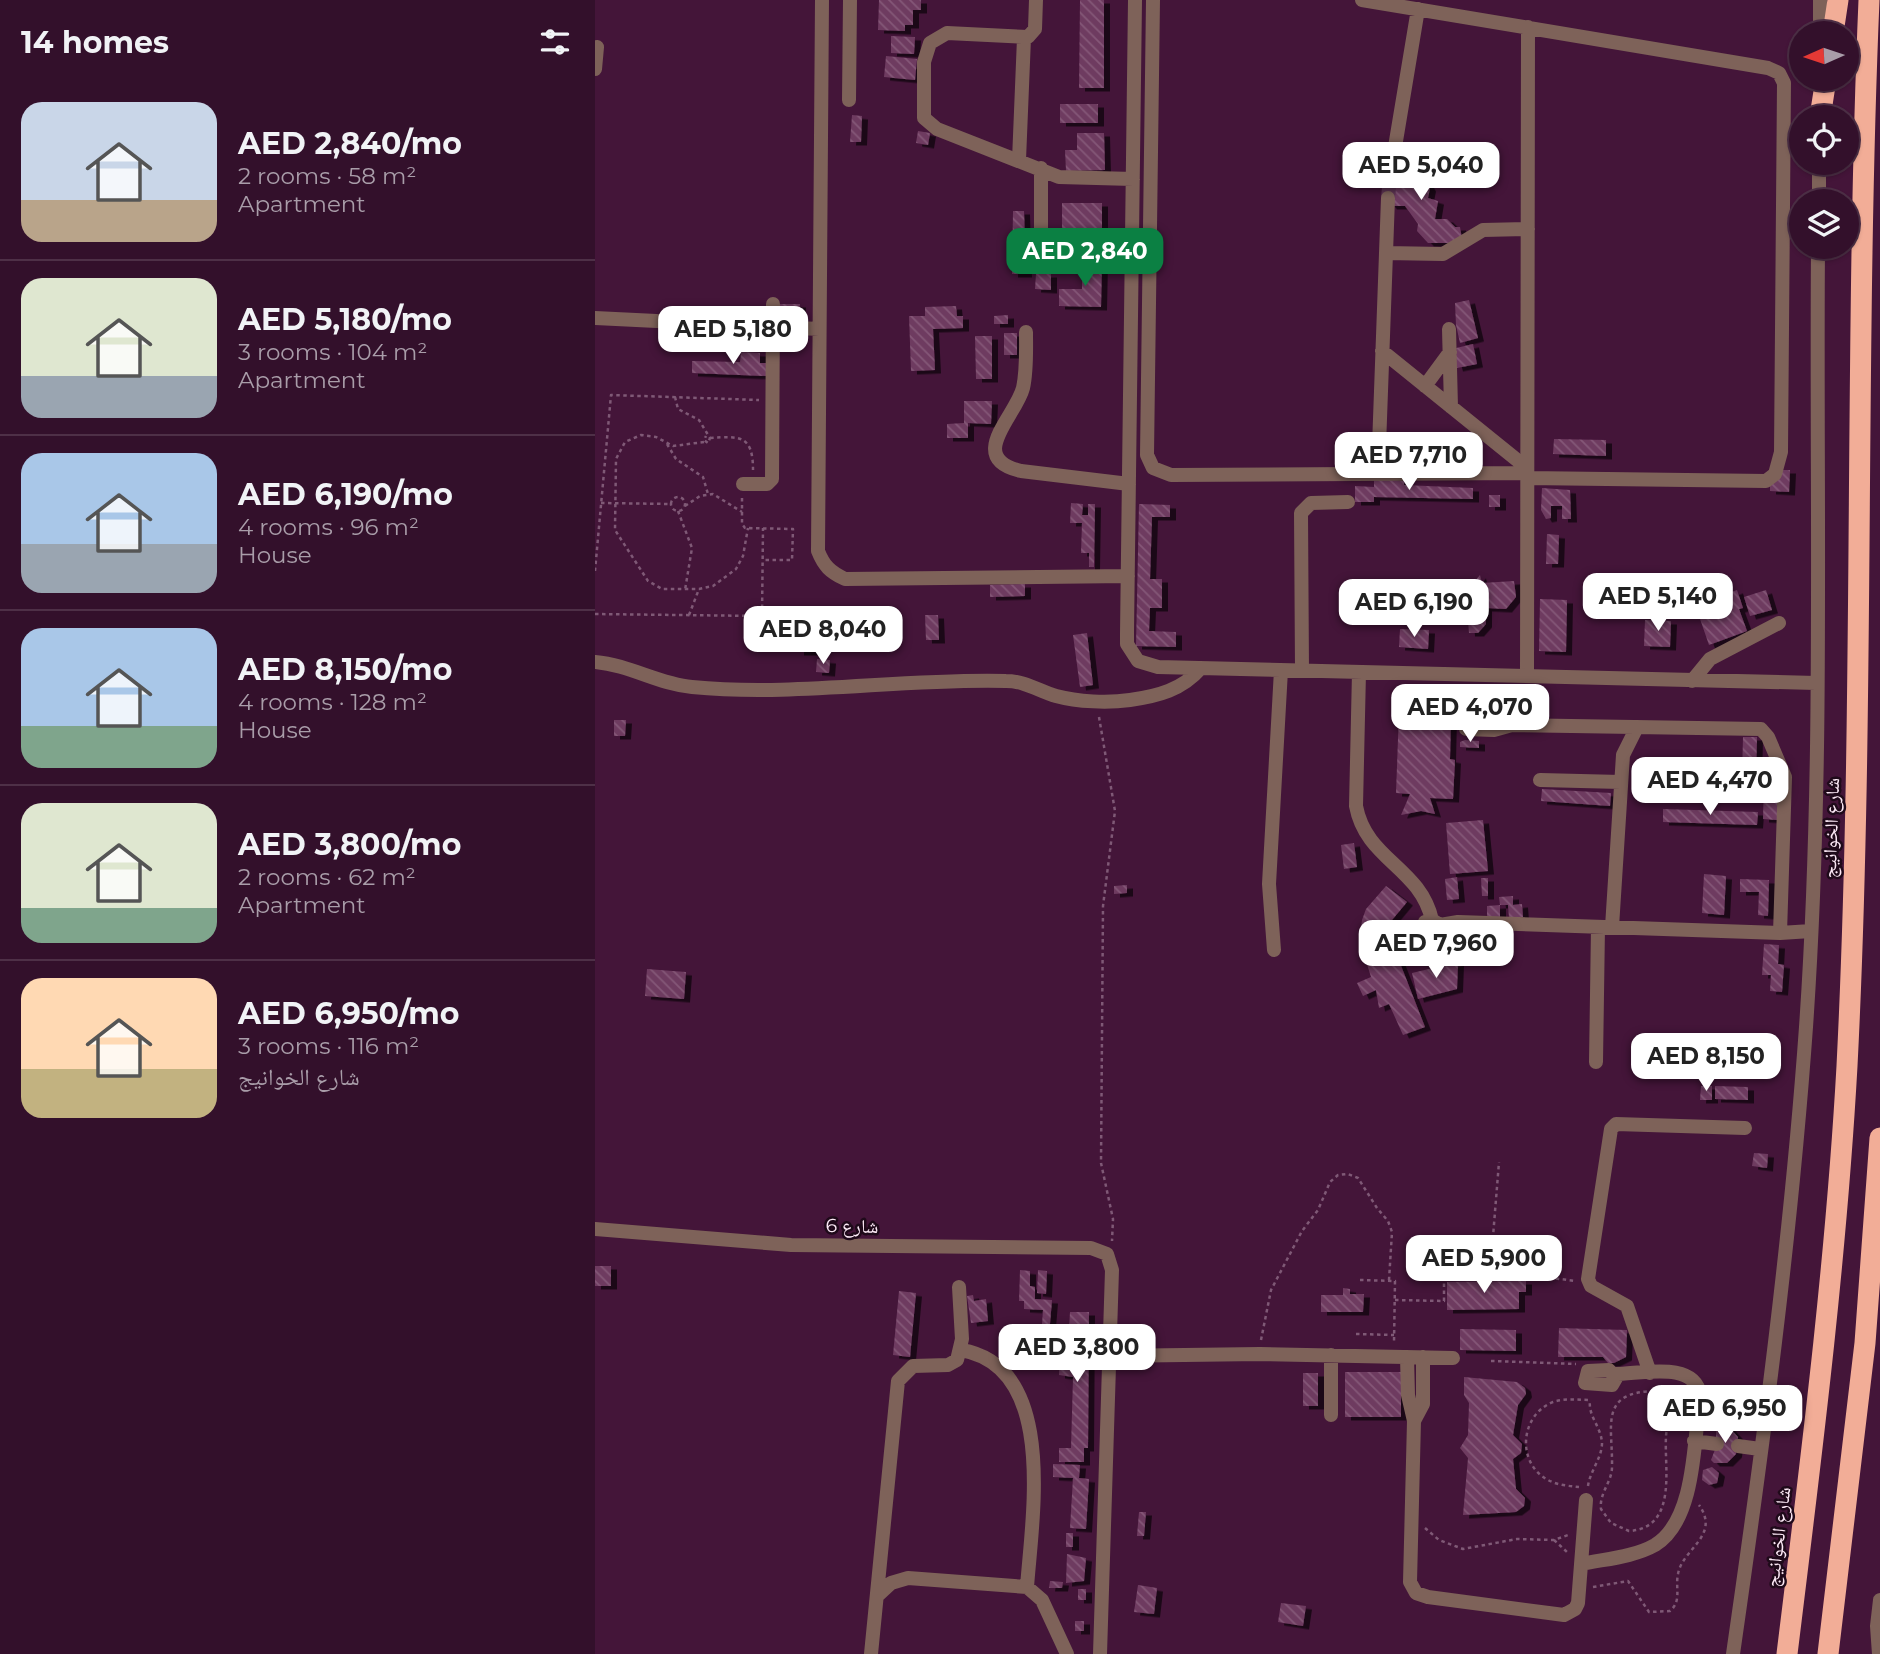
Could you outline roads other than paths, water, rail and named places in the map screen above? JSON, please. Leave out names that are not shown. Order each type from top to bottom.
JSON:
[{"type":"highway","points":[[1835,21],[1838,0]]},
{"type":"highway","name":"شارع الخوانيج","points":[[1787,1654],[1824,1340],[1847,1066],[1860,578],[1863,139],[1869,0]]},
{"type":"highway","points":[[1828,1654],[1871,1273],[1880,1138]]},
{"type":"highway","points":[[1871,1273],[1880,1242]]},
{"type":"street","points":[[822,0],[818,551],[823,564],[832,573],[845,579],[1128,576]]},
{"type":"street","points":[[849,100],[851,0]]},
{"type":"street","points":[[1036,0],[1035,29],[1031,36],[1024,38],[947,33],[937,37],[925,52],[922,106],[924,118],[932,127],[1064,178],[1133,179]]},
{"type":"street","points":[[1135,0],[1127,644],[1131,654],[1147,666],[1816,683]]},
{"type":"street","points":[[1153,0],[1149,462],[1165,474],[1527,473],[1766,481],[1776,474],[1781,452],[1784,83],[1779,73],[1769,68],[1361,0]]},
{"type":"street","points":[[1820,0],[1820,21]]},
{"type":"street","points":[[1390,177],[1418,9]]},
{"type":"street","points":[[1527,676],[1528,27]]},
{"type":"street","points":[[1019,160],[1024,38]]},
{"type":"street","points":[[595,69],[597,47]]},
{"type":"street","points":[[1041,169],[1041,265]]},
{"type":"street","points":[[1378,474],[1388,198]]},
{"type":"street","points":[[1386,253],[1443,254],[1483,230],[1528,229]]},
{"type":"street","points":[[1733,1654],[1790,1204],[1811,931],[1816,683],[1818,259]]},
{"type":"street","points":[[748,484],[767,484],[772,479],[772,304]]},
{"type":"street","points":[[595,318],[819,329]]},
{"type":"street","points":[[1449,329],[1451,407]]},
{"type":"street","points":[[1026,332],[1024,386],[1015,407],[996,435],[995,447],[999,459],[1009,468],[1021,471],[1129,484]]},
{"type":"street","points":[[1382,351],[1527,473]]},
{"type":"street","points":[[1425,386],[1450,352]]},
{"type":"street","points":[[1302,670],[1301,513],[1311,503],[1348,502]]},
{"type":"street","points":[[1692,681],[1710,659],[1779,623]]},
{"type":"street","points":[[595,662],[634,669],[666,682],[697,687],[787,688],[1006,681],[1066,698],[1098,700],[1131,700],[1166,693],[1191,679],[1201,668]]},
{"type":"street","points":[[1274,950],[1269,884],[1281,670]]},
{"type":"street","points":[[1359,672],[1356,806],[1359,821],[1375,848],[1416,883],[1436,923],[1780,933],[1811,931]]},
{"type":"street","points":[[1466,729],[1494,730],[1513,725],[1756,727],[1765,733],[1786,777],[1780,933]]},
{"type":"street","points":[[1596,1062],[1605,927],[1621,782],[1626,745],[1637,727]]},
{"type":"street","points":[[1540,780],[1621,782]]},
{"type":"street","points":[[1650,1373],[1627,1306],[1589,1283],[1613,1126],[1745,1128]]},
{"type":"street","name":"شارع 6","points":[[595,1229],[791,1245],[1091,1248],[1107,1254],[1112,1270],[1108,1356]]},
{"type":"street","points":[[871,1654],[898,1381],[913,1366],[953,1363],[961,1350],[959,1287]]},
{"type":"street","points":[[961,1350],[979,1353],[995,1361],[1007,1374],[1031,1437],[1035,1465],[1027,1587]]},
{"type":"street","points":[[1101,1654],[1108,1356],[1259,1354],[1453,1358]]},
{"type":"street","points":[[1328,1355],[1328,1415]]},
{"type":"street","points":[[1400,1357],[1413,1421],[1410,1582],[1421,1596],[1564,1615],[1575,1609],[1580,1586],[1587,1500]]},
{"type":"street","points":[[1413,1421],[1423,1404],[1423,1357]]},
{"type":"street","points":[[1581,1564],[1640,1551],[1666,1537],[1682,1512],[1687,1489],[1700,1395],[1695,1381],[1690,1376],[1615,1374],[1609,1370],[1588,1371],[1585,1383],[1592,1393],[1612,1385],[1615,1374]]},
{"type":"street","points":[[1694,1441],[1717,1444]]},
{"type":"street","points":[[1738,1446],[1760,1449]]},
{"type":"street","points":[[877,1596],[891,1583],[908,1578],[1027,1587],[1042,1600],[1067,1654]]},
{"type":"street","points":[[1879,1654],[1877,1626],[1880,1600]]},
{"type":"tunnel","points":[[1388,198],[1390,177]]}]
